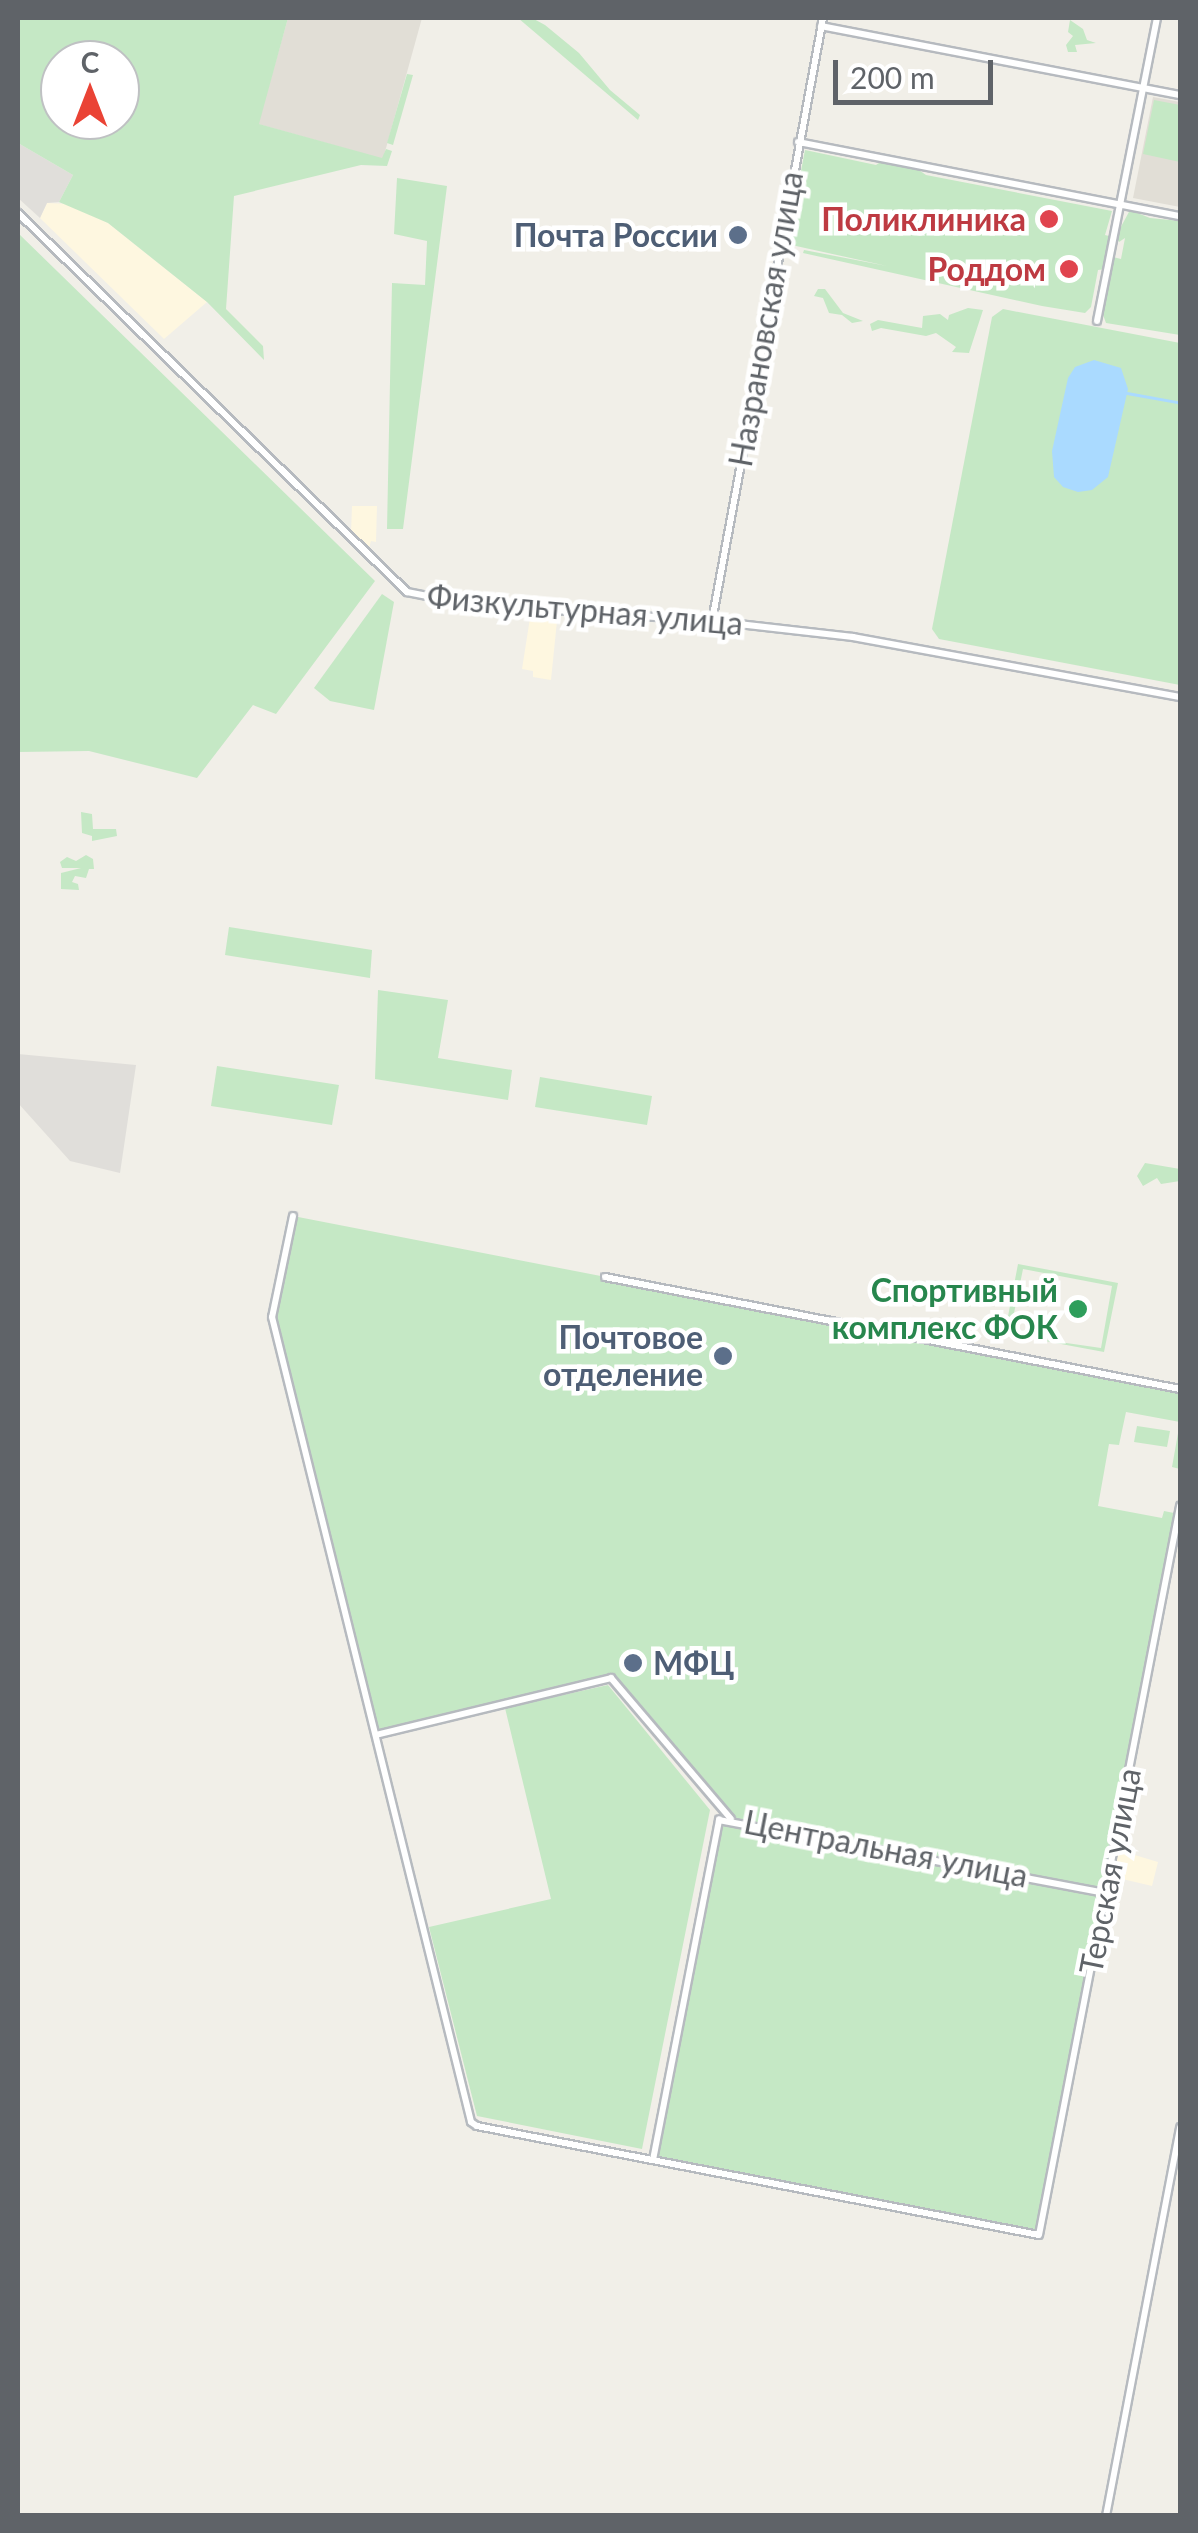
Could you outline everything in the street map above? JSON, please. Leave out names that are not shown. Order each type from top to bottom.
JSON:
[{"type":"street","points":[[1097,320],[1157,18]]},
{"type":"street","points":[[822,22],[1180,94]]},
{"type":"street","name":"Назрановская улица","points":[[712,621],[822,22]]},
{"type":"street","points":[[798,142],[1180,216]]},
{"type":"street","name":"Физкультурная улица","points":[[18,213],[406,592],[468,604],[712,621],[853,637],[1180,697]]},
{"type":"street","points":[[293,1216],[272,1317],[471,2122],[653,2160],[722,1808]]},
{"type":"street","points":[[605,1277],[1180,1388]]},
{"type":"street","name":"Терская улица","points":[[653,2160],[1039,2235],[1180,1506]]},
{"type":"street","name":"Центральная улица","points":[[376,1735],[612,1678],[731,1819],[1106,1893]]},
{"type":"street","points":[[719,1820],[731,1819]]},
{"type":"street","points":[[1106,2516],[1180,2127]]},
{"type":"shaded area","points":[[288,18],[422,18],[383,159],[258,124]]},
{"type":"shaded area","points":[[1153,97],[1180,102],[1180,207],[1133,198]]},
{"type":"shaded area","points":[[18,143],[73,175],[59,202],[47,203],[40,218],[18,198]]},
{"type":"shaded area","points":[[47,203],[70,204],[108,223],[207,302],[164,339],[40,218]]},
{"type":"shaded area","points":[[352,506],[377,506],[376,542],[371,541],[369,548],[351,533]]},
{"type":"shaded area","points":[[530,618],[557,621],[551,680],[533,677],[533,671],[522,669]]},
{"type":"shaded area","points":[[18,1054],[136,1065],[120,1173],[70,1161],[18,1103]]},
{"type":"shaded area","points":[[1118,1850],[1158,1862],[1152,1886],[1114,1877]]},
{"type":"green space","points":[[18,18],[288,18],[259,124],[382,158],[386,149],[392,151],[387,166],[361,165],[234,196],[226,309],[263,346],[264,360],[207,302],[108,223],[59,202],[73,175],[18,143]]},
{"type":"green space","points":[[518,18],[532,18],[545,25],[579,53],[610,90],[640,115],[638,120]]},
{"type":"green space","points":[[1070,20],[1083,29],[1087,40],[1096,43],[1075,45],[1077,52],[1068,52],[1066,45],[1073,36],[1068,32]]},
{"type":"green space","points":[[407,74],[413,75],[393,145],[387,143]]},
{"type":"green space","points":[[1154,100],[1180,105],[1180,162],[1143,154]]},
{"type":"green space","points":[[805,150],[876,165],[882,161],[913,166],[926,175],[1112,211],[1105,235],[1113,237],[1106,269],[1098,270],[1091,307],[1085,313],[1042,306],[803,253],[804,250],[887,266],[787,244]]},
{"type":"green space","points":[[397,178],[447,186],[403,529],[387,529],[392,283],[425,285],[427,241],[394,234]]},
{"type":"green space","points":[[1130,210],[1150,218],[1180,221],[1180,335],[1106,323],[1102,312],[1113,257],[1121,259],[1125,238],[1119,242],[1116,236]]},
{"type":"green space","points":[[18,233],[375,581],[276,714],[253,705],[197,778],[89,751],[18,752]]},
{"type":"green space","points":[[818,289],[825,289],[843,313],[863,321],[852,323],[842,315],[829,313],[823,298],[814,296]]},
{"type":"green space","points":[[968,308],[983,310],[969,353],[952,352],[956,347],[936,333],[926,336],[881,328],[872,331],[870,324],[878,320],[922,328],[923,316],[940,314],[948,320],[949,315]]},
{"type":"green space","points":[[1003,309],[1180,343],[1180,685],[939,639],[932,629],[992,317]]},
{"type":"green space","points":[[382,594],[394,602],[374,710],[330,701],[314,688]]},
{"type":"green space","points":[[81,812],[92,814],[93,829],[116,829],[117,836],[92,841],[92,836],[82,833]]},
{"type":"green space","points":[[86,855],[93,859],[94,869],[89,869],[86,878],[75,876],[72,882],[78,884],[79,890],[61,889],[61,873],[81,868],[62,868],[60,862],[67,857],[76,861]]},
{"type":"green space","points":[[229,927],[372,950],[370,978],[225,955]]},
{"type":"green space","points":[[378,990],[448,1000],[438,1058],[512,1070],[508,1100],[375,1079]]},
{"type":"green space","points":[[217,1066],[339,1085],[332,1125],[211,1106]]},
{"type":"green space","points":[[540,1077],[652,1096],[647,1125],[535,1107]]},
{"type":"green space","points":[[1145,1163],[1180,1169],[1180,1181],[1161,1184],[1157,1178],[1143,1186],[1137,1176]]},
{"type":"green space","points":[[293,1216],[1180,1389],[1180,1422],[1126,1412],[1119,1445],[1109,1444],[1098,1506],[1162,1518],[1164,1511],[1179,1514],[1039,2235],[653,2160],[722,1808],[611,1678],[376,1735],[272,1317]]},
{"type":"green space","points":[[1018,1264],[1118,1283],[1104,1352],[1018,1336],[1101,1348],[1112,1286],[1023,1269],[1010,1333],[1005,1332]]},
{"type":"green space","points":[[1180,1422],[1180,1469],[1172,1467]]},
{"type":"green space","points":[[1137,1426],[1170,1431],[1167,1447],[1134,1442]]},
{"type":"green space","points":[[608,1685],[710,1810],[642,2149],[477,2116],[429,1927],[551,1899],[505,1708]]},
{"type":"water","points":[[1094,360],[1121,368],[1128,389],[1108,477],[1092,490],[1078,492],[1063,487],[1054,477],[1052,451],[1068,378],[1075,367]]},
{"type":"waterway","points":[[1127,393],[1177,402]]},
{"type":"place","name":"Поликлиника","points":[[1049,219]]},
{"type":"place","name":"Почта России","points":[[738,235]]},
{"type":"place","name":"Роддом","points":[[1069,269]]},
{"type":"place","name":"Спортивный комплекс ФОК","points":[[1078,1309]]},
{"type":"place","name":"Почтовое отделение","points":[[723,1356]]},
{"type":"place","name":"МФЦ","points":[[633,1663]]}]
